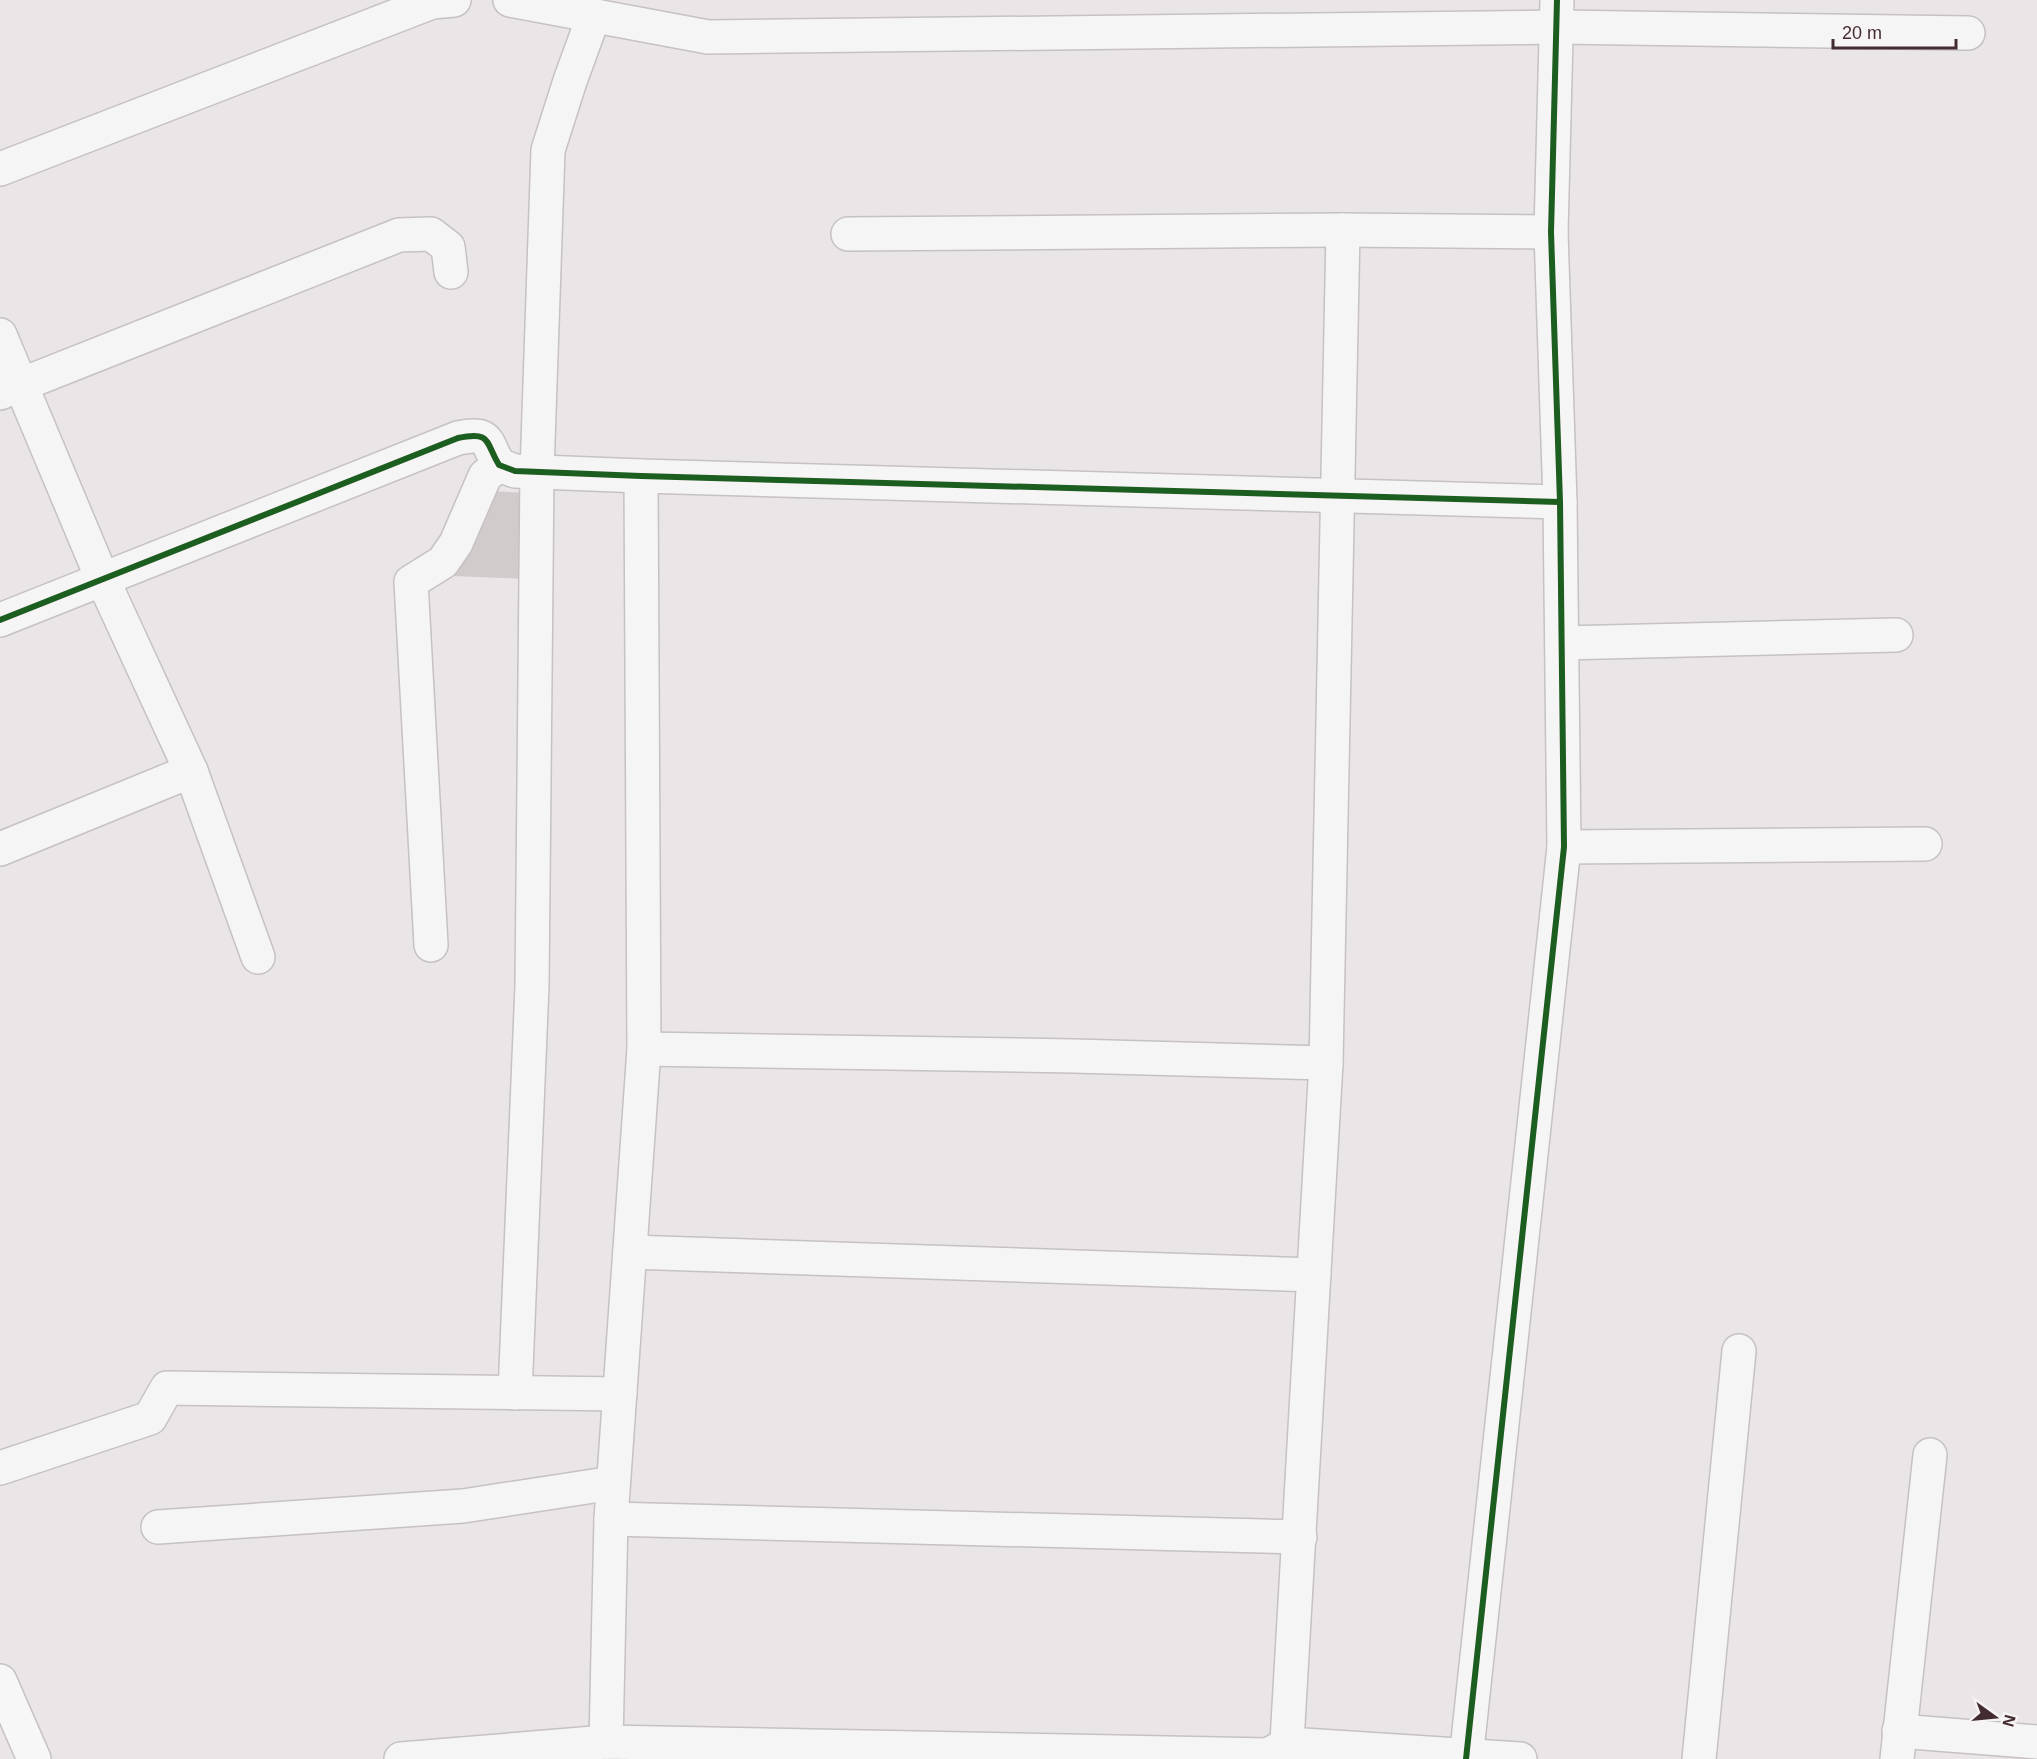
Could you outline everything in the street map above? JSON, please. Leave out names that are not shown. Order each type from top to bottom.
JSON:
[{"type":"main road","points":[[0,1681],[34,1759]]},
{"type":"street","points":[[0,169],[432,2],[454,0]]},
{"type":"street","points":[[510,0],[708,37],[1558,14],[1968,33]]},
{"type":"street","points":[[1466,1758],[1564,847],[1560,502],[1551,232],[1558,14]]},
{"type":"street","points":[[515,1393],[532,986],[537,472],[548,150],[594,15]]},
{"type":"street","points":[[848,234],[1342,230],[1551,232]]},
{"type":"street","points":[[1287,1752],[1326,1063],[1342,230]]},
{"type":"street","points":[[10,389],[399,235],[431,234],[448,247],[451,272]]},
{"type":"street","points":[[0,335],[10,389],[102,578],[191,771],[258,957]]},
{"type":"street","points":[[0,620],[459,438],[481,436],[488,441],[499,465],[515,471],[1560,502]]},
{"type":"street","points":[[431,945],[411,582],[443,562],[456,543],[485,476],[499,465]]},
{"type":"street","points":[[606,1742],[611,1519],[644,1049],[641,476]]},
{"type":"street","points":[[1562,643],[1896,635]]},
{"type":"street","points":[[0,849],[191,771]]},
{"type":"street","points":[[1564,847],[1925,844]]},
{"type":"street","points":[[644,1049],[1050,1055],[1326,1063]]},
{"type":"street","points":[[630,1252],[1314,1275]]},
{"type":"street","points":[[1699,1759],[1739,1351]]},
{"type":"street","points":[[0,1468],[150,1418],[166,1388],[620,1394]]},
{"type":"street","points":[[1930,1455],[1898,1745],[2037,1742]]},
{"type":"street","points":[[158,1527],[463,1506],[613,1483]]},
{"type":"street","points":[[611,1519],[1300,1537]]},
{"type":"street","points":[[401,1759],[606,1742],[1268,1755],[1287,1752],[1520,1759]]},
{"type":"building","points":[[487,491],[530,493],[527,579],[452,576]]},
{"type":"cycle path","points":[[1466,1759],[1564,847],[1560,502],[1551,232],[1557,0]]},
{"type":"cycle path","points":[[0,620],[458,438],[469,436],[482,437],[486,440],[499,465],[515,471],[1560,502]]}]
